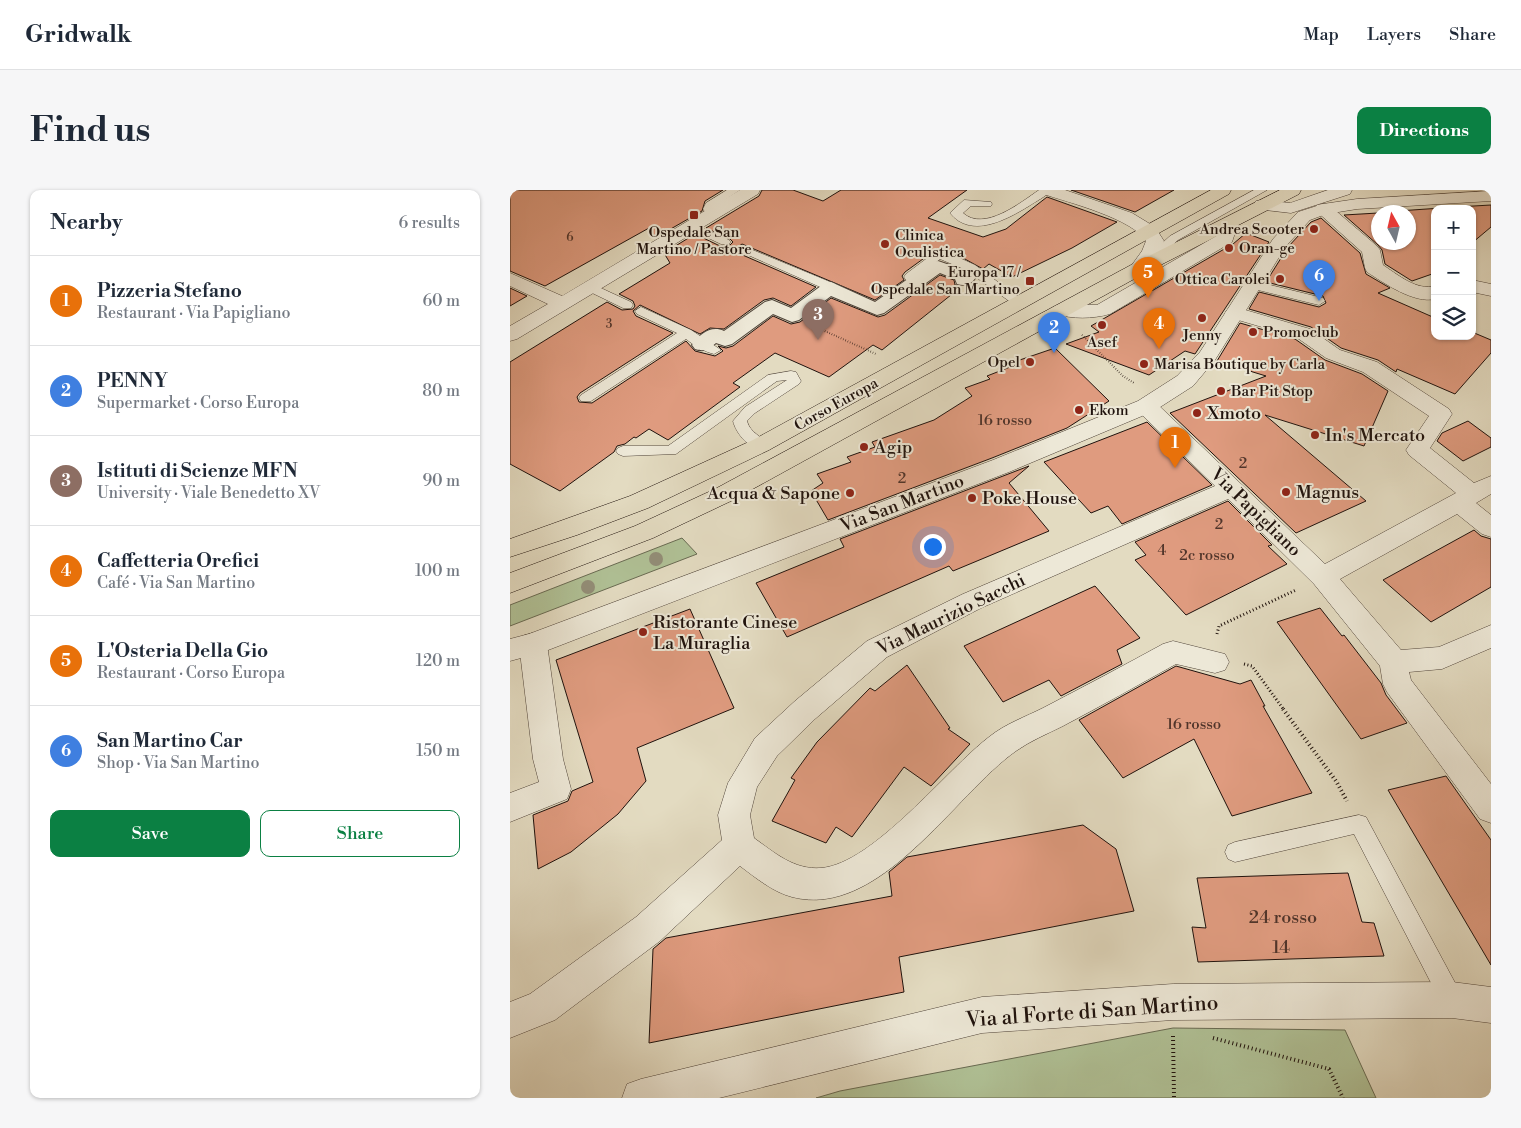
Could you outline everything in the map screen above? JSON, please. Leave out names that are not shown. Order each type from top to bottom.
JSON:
[{"type":"main road","name":"Corso Europa","points":[[510,548],[568,530],[640,502],[760,445],[1222,190]]},
{"type":"main road","name":"Corso Europa","points":[[510,583],[644,532],[723,496],[1138,269],[1229,224],[1262,197],[1293,190]]},
{"type":"street","points":[[510,335],[752,190]]},
{"type":"street","points":[[1047,190],[1126,217],[1149,231]]},
{"type":"street","points":[[1262,197],[1291,208],[1344,190]]},
{"type":"street","name":"Via San Martino","points":[[510,808],[556,789],[522,647],[1001,466],[1142,396],[1185,381],[1208,356],[1288,231],[1304,216],[1323,209],[1363,203],[1491,196]]},
{"type":"street","points":[[1323,209],[1370,250],[1374,268],[1399,284],[1427,295],[1431,294]]},
{"type":"street","name":"Corso Europa","points":[[1062,310],[1092,312],[1103,310],[1226,238],[1229,224]]},
{"type":"street","name":"Corso Europa","points":[[1138,269],[1151,252],[1155,241],[1149,231]]},
{"type":"street","points":[[709,344],[715,334],[726,340],[772,306],[792,316],[831,287],[840,294],[877,309],[938,266],[967,277],[963,280]]},
{"type":"street","points":[[510,279],[562,303]]},
{"type":"street","points":[[1476,287],[1491,290]]},
{"type":"street","points":[[709,344],[705,333],[737,312]]},
{"type":"street","points":[[1235,313],[1303,333],[1333,354],[1370,367],[1441,414],[1417,450],[1474,494],[1491,528]]},
{"type":"street","name":"Via Papigliano","points":[[1142,396],[1323,577],[1394,662],[1397,684],[1491,809]]},
{"type":"street","name":"Via Maurizio Sacchi","points":[[739,846],[734,815],[743,783],[766,748],[805,710],[877,649],[972,601],[1232,488]]},
{"type":"street","points":[[1323,577],[1474,494]]},
{"type":"street","points":[[1394,662],[1442,658],[1491,636]]},
{"type":"street","points":[[510,1020],[542,1007],[648,929],[739,846],[792,881],[812,885],[833,882],[853,874],[872,864],[894,846],[1000,746],[1173,652],[1216,649]]},
{"type":"street","name":"Via al Forte di San Martino","points":[[641,1098],[982,1015],[1173,1002],[1452,1000],[1491,1005]]},
{"type":"lane","points":[[712,214],[708,209],[710,205],[736,190]]},
{"type":"lane","points":[[987,204],[968,202],[956,213],[960,219],[968,222],[984,223],[1006,214],[1047,190]]},
{"type":"lane","points":[[1138,269],[1174,238],[1262,197]]},
{"type":"lane","points":[[691,226],[725,242]]},
{"type":"lane","points":[[743,249],[831,287]]},
{"type":"lane","points":[[910,277],[938,255],[948,257],[964,265],[1020,303]]},
{"type":"lane","points":[[1254,285],[1319,301]]},
{"type":"lane","points":[[590,287],[627,305]]},
{"type":"lane","points":[[641,311],[709,344]]},
{"type":"lane","points":[[586,398],[686,333]]},
{"type":"lane","points":[[623,451],[671,451],[774,378],[791,375],[794,381],[786,390],[743,414],[740,422],[742,430],[760,445]]},
{"type":"lane","points":[[1235,852],[1359,824],[1452,1000]]},
{"type":"path","points":[[792,316],[881,356]]},
{"type":"path","points":[[1094,347],[1142,396]]},
{"type":"path","points":[[1216,649],[1219,626],[1323,577]]},
{"type":"path","points":[[1252,666],[1336,781]]},
{"type":"path","points":[[1173,1002],[1174,1098]]},
{"type":"path","points":[[1210,1037],[1329,1069],[1343,1098]]},
{"type":"green space","points":[[682,538],[697,554],[510,626],[510,605]]},
{"type":"green space","points":[[1173,1028],[1345,1030],[1376,1098],[816,1098],[840,1091]]},
{"type":"building","points":[[510,190],[723,190],[705,201],[702,211],[655,238],[649,228],[545,286],[510,271]]},
{"type":"building","points":[[762,190],[793,190],[823,201],[841,190],[967,190],[928,218],[983,237],[1006,229],[1047,197],[1117,222],[1072,248],[1012,277],[989,264],[983,269],[954,253],[934,251],[905,272],[902,276],[904,280],[875,300],[742,244],[735,249],[738,253],[816,287],[791,306],[773,298],[764,300],[724,329],[710,328],[700,334],[640,305],[633,311],[636,316],[673,333],[580,393],[577,397],[579,402],[592,403],[686,341],[695,351],[715,356],[723,351],[718,346],[726,348],[733,346],[773,316],[791,324],[800,322],[831,298],[878,317],[885,315],[940,275],[954,280],[955,285],[961,287],[882,350],[873,345],[829,377],[775,353],[733,383],[740,387],[668,440],[649,429],[625,444],[617,446],[614,452],[560,491],[510,464],[510,362],[607,302],[622,310],[633,309],[635,306],[633,301],[619,294],[670,263],[664,253],[695,234],[720,246],[730,245],[733,242],[730,239],[706,228],[759,196]]},
{"type":"building","points":[[1071,190],[1174,190],[1135,212]]},
{"type":"building","points":[[1491,205],[1491,227],[1476,240],[1476,206]]},
{"type":"building","points":[[1431,209],[1431,274],[1412,281],[1385,264],[1382,250],[1416,250],[1416,210]]},
{"type":"building","points":[[1371,213],[1371,239],[1344,215]]},
{"type":"building","points":[[1321,218],[1360,253],[1366,274],[1390,288],[1378,293],[1431,316],[1431,340],[1476,340],[1476,334],[1491,340],[1491,353],[1455,394],[1397,369],[1396,372],[1378,360],[1341,348],[1311,327],[1249,309],[1259,292],[1319,307],[1326,303],[1323,296],[1266,282],[1288,247],[1311,222]]},
{"type":"building","points":[[1246,233],[1269,242],[1195,354],[1185,351],[1149,375],[1066,344],[1099,332],[1091,326],[1233,244]]},
{"type":"building","points":[[510,288],[527,296],[510,306]]},
{"type":"building","points":[[1240,323],[1295,339],[1325,360],[1362,374],[1388,391],[1364,446],[1265,415],[1366,501],[1296,533],[1170,413],[1266,376],[1217,361]]},
{"type":"building","points":[[1055,348],[1109,401],[1067,428],[828,520],[811,491],[823,483],[817,474],[851,462],[847,457],[875,447],[872,442],[934,420],[972,396],[965,388],[990,379],[987,376],[1010,367],[1008,364]]},
{"type":"building","points":[[1468,421],[1491,438],[1491,447],[1463,461],[1437,441],[1442,433]]},
{"type":"building","points":[[1147,422],[1212,485],[1122,524],[1108,506],[1091,513],[1044,462]]},
{"type":"building","points":[[1029,466],[1009,483],[1049,531],[953,571],[949,566],[787,637],[756,583],[844,547],[840,539]]},
{"type":"building","points":[[1228,501],[1272,545],[1268,546],[1287,564],[1186,615],[1135,560],[1146,555],[1135,542]]},
{"type":"building","points":[[1474,530],[1481,536],[1491,539],[1491,587],[1431,622],[1383,580]]},
{"type":"building","points":[[1095,586],[1140,638],[1117,650],[1122,664],[1061,696],[1049,680],[1003,702],[964,646]]},
{"type":"building","points":[[1320,608],[1342,636],[1344,635],[1381,683],[1386,695],[1407,723],[1361,739],[1277,622]]},
{"type":"building","points":[[690,609],[734,708],[637,748],[646,781],[618,814],[571,852],[538,869],[533,815],[568,801],[572,791],[593,782],[556,660]]},
{"type":"building","points":[[907,665],[950,728],[948,729],[970,744],[931,786],[904,767],[852,837],[836,827],[826,843],[772,821],[795,780],[791,778],[817,742],[870,688],[875,691]]},
{"type":"building","points":[[1176,666],[1240,684],[1251,680],[1265,706],[1263,706],[1312,793],[1232,816],[1194,739],[1123,778],[1079,720]]},
{"type":"building","points":[[1446,776],[1491,840],[1491,965],[1388,790]]},
{"type":"building","points":[[1083,825],[1116,849],[1134,911],[899,957],[904,992],[649,1043],[653,949],[666,938],[892,896],[889,872],[907,857]]},
{"type":"building","points":[[1348,873],[1362,922],[1374,923],[1384,956],[1198,962],[1192,927],[1206,928],[1197,878]]},
{"type":"place","name":"Ospedale San Martino / Pastore","points":[[694,215]]},
{"type":"place","name":"Andrea Scooter","points":[[1314,229]]},
{"type":"place","name":"Clinica Oculistica","points":[[885,244]]},
{"type":"place","name":"Oran-ge","points":[[1229,248]]},
{"type":"place","name":"Ottica Carolei","points":[[1280,279]]},
{"type":"place","name":"Europa 17 / Ospedale San Martino","points":[[1030,281]]},
{"type":"place","name":"L'Osteria Della Gio","points":[[1148,298]]},
{"type":"place","name":"San Martino Car","points":[[1319,301]]},
{"type":"place","name":"Jenny","points":[[1202,318]]},
{"type":"place","name":"Asef","points":[[1102,325]]},
{"type":"place","name":"Promoclub","points":[[1253,332]]},
{"type":"place","name":"Istituti di Scienze MFN","points":[[818,340]]},
{"type":"place","name":"Caffetteria Orefici","points":[[1159,349]]},
{"type":"place","name":"PENNY","points":[[1054,353]]},
{"type":"place","name":"Opel","points":[[1030,362]]},
{"type":"place","name":"Marisa Boutique by Carla","points":[[1144,364]]},
{"type":"place","name":"Bar Pit Stop","points":[[1221,391]]},
{"type":"place","name":"Ekom","points":[[1079,410]]},
{"type":"place","name":"Xmoto","points":[[1197,413]]},
{"type":"place","name":"In's Mercato","points":[[1315,435]]},
{"type":"place","name":"Agip","points":[[864,447]]},
{"type":"place","name":"Pizzeria Stefano","points":[[1175,468]]},
{"type":"place","name":"Magnus","points":[[1286,492]]},
{"type":"place","name":"Acqua & Sapone","points":[[850,493]]},
{"type":"place","name":"Poke House","points":[[972,498]]},
{"type":"place","name":"Ristorante Cinese La Muraglia","points":[[643,632]]}]
